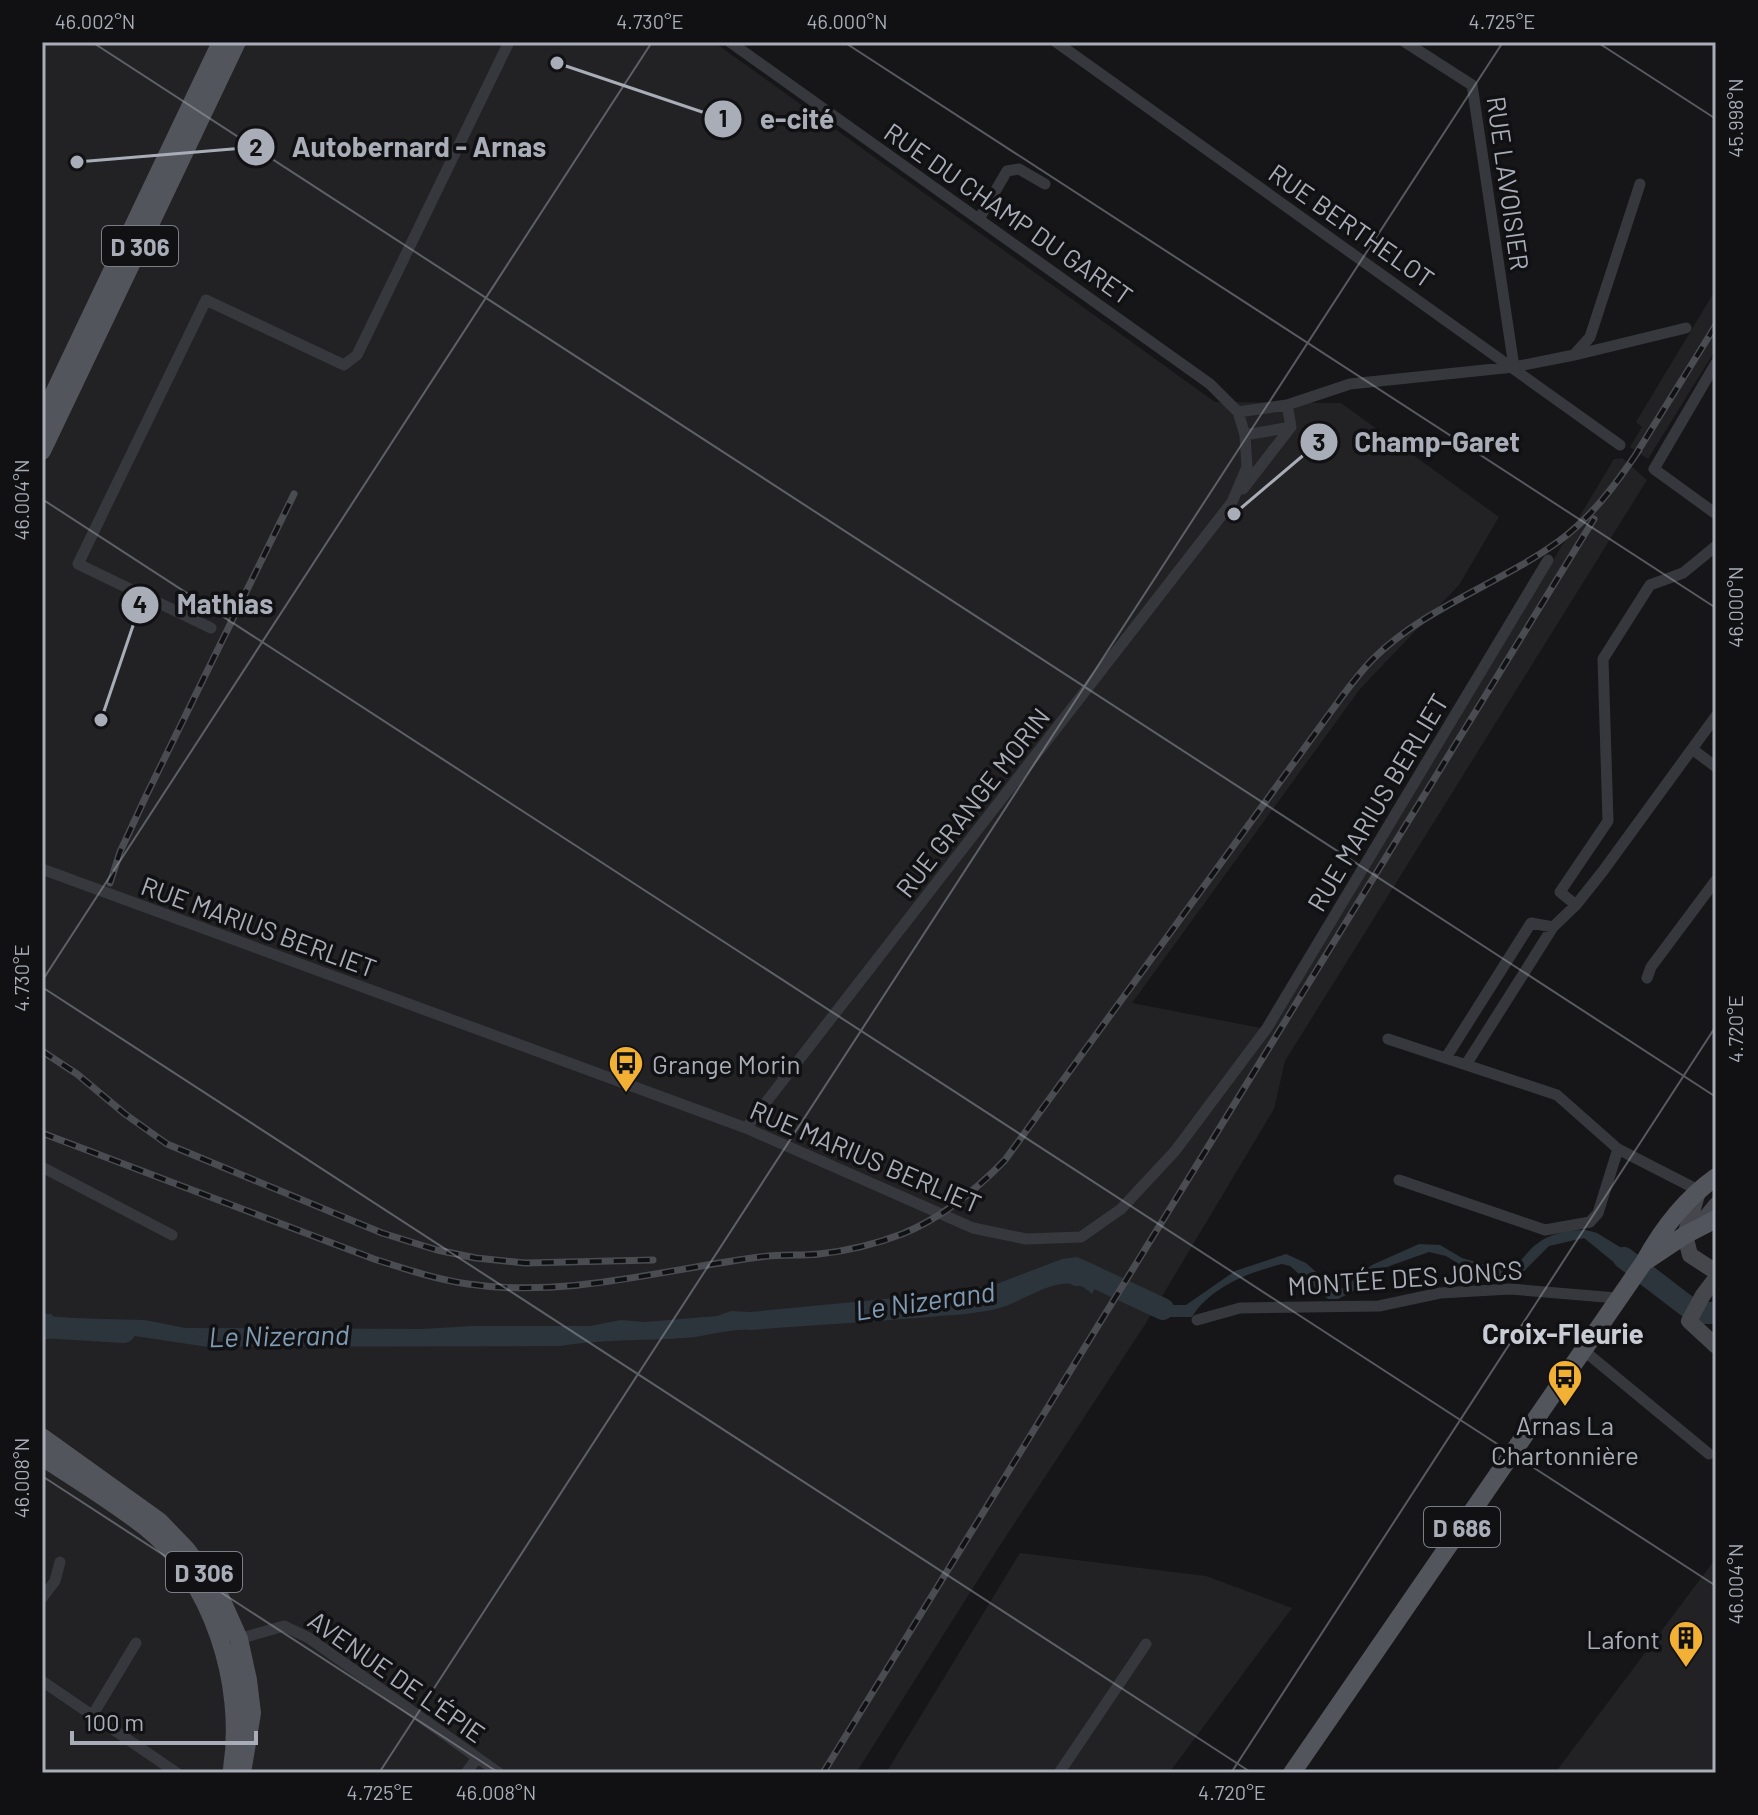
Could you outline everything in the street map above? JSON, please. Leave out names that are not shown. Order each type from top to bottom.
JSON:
[{"type":"main road","name":"D 306","points":[[42,418],[221,42]]},
{"type":"main road","name":"D 306","points":[[42,451],[237,42]]},
{"type":"main road","name":"D 686","points":[[1292,1773],[1644,1262],[1658,1236],[1698,1190],[1716,1176]]},
{"type":"main road","points":[[1691,1232],[1716,1219]]},
{"type":"main road","name":"D 686","points":[[1644,1262],[1691,1232]]},
{"type":"main road","name":"D 306","points":[[42,1437],[159,1521],[186,1549],[217,1590],[230,1642],[235,1723],[231,1773]]},
{"type":"main road","name":"D 306","points":[[42,1457],[145,1527],[170,1552],[196,1586],[230,1642],[248,1680],[252,1713],[242,1773]]},
{"type":"street","points":[[211,628],[78,564],[206,300],[344,365],[357,355],[509,42]]},
{"type":"street","name":"RUE DU CHAMP DU GARET","points":[[730,42],[1210,384],[1238,412],[1245,435]]},
{"type":"street","name":"RUE BERTHELOT","points":[[1056,42],[1620,445]]},
{"type":"street","name":"RUE LAVOISIER","points":[[1405,42],[1472,85],[1514,367]]},
{"type":"street","points":[[979,219],[1007,171],[1019,169],[1045,184]]},
{"type":"street","points":[[1574,355],[1590,337],[1640,184]]},
{"type":"street","points":[[1238,412],[1287,405],[1350,384],[1514,367],[1686,328]]},
{"type":"street","points":[[1716,363],[1654,469],[1716,514]]},
{"type":"street","points":[[1245,435],[1291,427],[1287,405]]},
{"type":"street","name":"RUE GRANGE MORIN","points":[[746,1128],[1291,427]]},
{"type":"street","name":"RUE GRANGE MORIN","points":[[1232,502],[1247,467],[1245,435]]},
{"type":"street","points":[[1576,905],[1560,892],[1608,821],[1603,659],[1650,585],[1683,573],[1716,546]]},
{"type":"street","name":"RUE MARIUS BERLIET","points":[[42,869],[746,1128],[973,1228],[1026,1239],[1081,1237],[1121,1209],[1175,1151],[1267,1028],[1548,560]]},
{"type":"street","points":[[1467,1063],[1553,927],[1576,905],[1716,716]]},
{"type":"street","points":[[1692,749],[1716,767]]},
{"type":"street","points":[[1647,978],[1651,967],[1716,880]]},
{"type":"street","points":[[1447,1056],[1531,923],[1553,927]]},
{"type":"street","points":[[1388,1039],[1447,1056],[1557,1095],[1618,1149],[1698,1190],[1690,1255],[1716,1275],[1689,1321],[1716,1346]]},
{"type":"street","points":[[1399,1180],[1545,1230],[1590,1222],[1598,1213],[1618,1149]]},
{"type":"street","points":[[42,1167],[172,1235]]},
{"type":"street","name":"D 686","points":[[1691,1232],[1716,1205]]},
{"type":"street","name":"MONTÉE DES JONCS","points":[[1197,1320],[1240,1308],[1379,1306],[1440,1293],[1510,1289],[1617,1298]]},
{"type":"street","points":[[1582,1349],[1709,1454]]},
{"type":"street","points":[[42,1598],[55,1581],[60,1562]]},
{"type":"street","name":"AVENUE DE L'ÉPIE","points":[[230,1642],[284,1626],[297,1632],[499,1773]]},
{"type":"street","points":[[92,1716],[136,1643]]},
{"type":"street","points":[[1059,1773],[1146,1644]]},
{"type":"street","points":[[42,1681],[177,1773]]},
{"type":"street","points":[[466,1773],[477,1758]]},
{"type":"shaded area","points":[[42,42],[714,42],[1215,402],[1341,403],[1499,517],[1459,585],[1360,689],[1132,1003],[1271,1030],[1614,459],[1622,458],[1647,480],[1285,1061],[1274,1109],[1146,1323],[856,1773],[42,1773]]},
{"type":"shaded area","points":[[1716,289],[1716,349],[1648,459],[1630,447],[1642,427],[1636,422]]},
{"type":"shaded area","points":[[1020,1553],[1206,1576],[1292,1608],[1169,1773],[886,1773]]},
{"type":"shaded area","points":[[1716,1558],[1716,1773],[1555,1773]]},
{"type":"water","points":[[1586,1230],[1597,1233],[1638,1258],[1627,1273],[1584,1238],[1549,1246],[1514,1281],[1467,1269],[1446,1256],[1429,1252],[1384,1268],[1338,1299],[1328,1299],[1290,1266],[1282,1264],[1244,1276],[1220,1289],[1192,1317],[1166,1317],[1133,1301],[1136,1295],[1186,1305],[1235,1271],[1286,1254],[1306,1263],[1336,1290],[1372,1265],[1419,1244],[1440,1245],[1462,1258],[1506,1271],[1549,1236]]},
{"type":"water","points":[[1077,1257],[1111,1276],[1098,1283],[1092,1294],[1081,1286],[1058,1285],[1008,1305],[980,1312],[734,1330],[684,1338],[560,1346],[208,1347],[88,1329],[63,1333],[42,1341],[42,1314],[67,1320],[145,1320],[185,1328],[422,1329],[590,1326],[621,1320],[645,1322],[717,1316],[731,1311],[750,1312],[959,1292],[999,1283],[1062,1259]]},
{"type":"water","points":[[1659,1276],[1677,1293],[1690,1300],[1681,1314],[1651,1287]]},
{"type":"waterway","name":"Le Nizerand","points":[[1624,1258],[1696,1313],[1716,1313]]},
{"type":"waterway","name":"Le Nizerand","points":[[1077,1275],[1088,1274],[1163,1309]]},
{"type":"waterway","name":"Le Nizerand","points":[[42,1327],[124,1332]]},
{"type":"railway","points":[[1633,459],[1716,325]]},
{"type":"railway","points":[[42,1133],[374,1259],[432,1277],[468,1284],[540,1288],[611,1281],[760,1257],[830,1253],[902,1234],[957,1203],[1005,1160],[1368,664],[1394,641],[1439,610],[1536,556],[1571,532],[1603,499],[1639,450]]},
{"type":"railway","points":[[110,883],[120,852],[146,796],[294,494]]},
{"type":"railway","points":[[823,1773],[1594,519]]},
{"type":"railway","points":[[42,1051],[77,1074],[167,1144],[382,1233],[437,1250],[525,1263],[653,1260]]},
{"type":"place","name":"e-cité","points":[[557,63]]},
{"type":"place","name":"Autobernard - Arnas","points":[[77,162]]},
{"type":"place","name":"Champ-Garet","points":[[1234,514]]},
{"type":"place","name":"Mathias","points":[[101,720]]},
{"type":"place","name":"Grange Morin","points":[[626,1094]]},
{"type":"place","name":"Arnas La Chartonnière","points":[[1565,1408]]},
{"type":"place","name":"Lafont","points":[[1686,1669]]},
{"type":"district","name":"Croix-Fleurie","points":[[1563,1333]]}]
